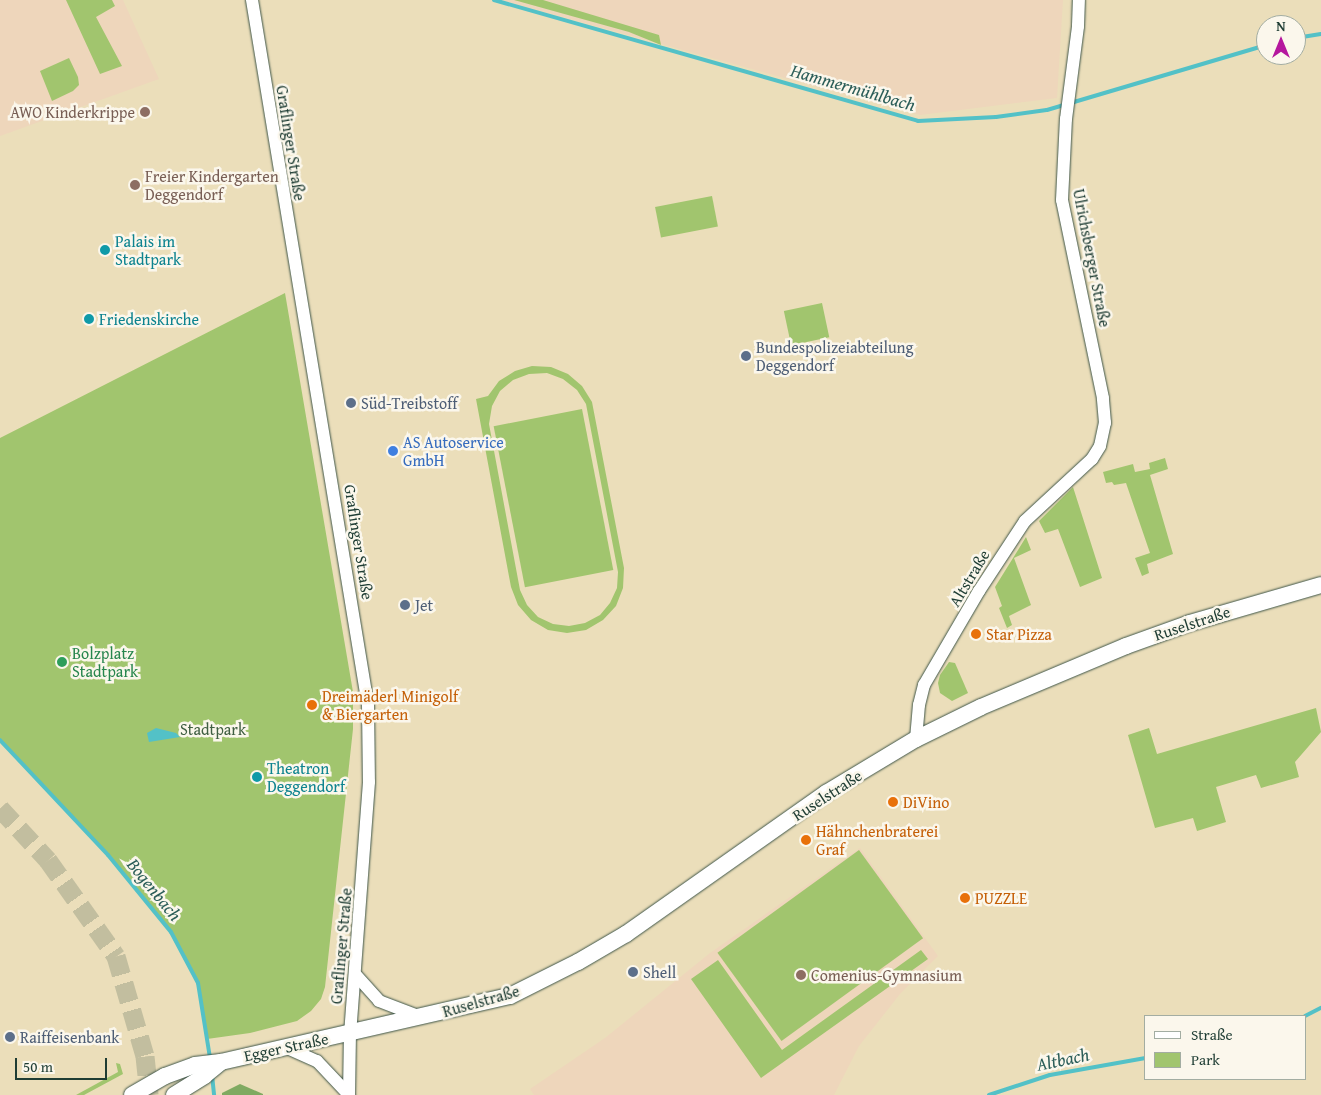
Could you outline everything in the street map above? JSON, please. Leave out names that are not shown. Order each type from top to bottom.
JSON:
[{"type":"main road","name":"Ruselstraße","points":[[350,1032],[510,996],[578,962],[626,934],[826,793],[916,739],[1002,698],[1126,646],[1210,617],[1321,585]]},
{"type":"main road","name":"Egger Straße","points":[[138,1093],[165,1076],[195,1065],[222,1062],[248,1054],[350,1032]]},
{"type":"main road","name":"Egger Straße","points":[[174,1095],[222,1062]]},
{"type":"street","name":"Graflinger Straße","points":[[252,0],[297,287],[331,476],[368,705],[369,782],[350,1032],[349,1095]]},
{"type":"street","name":"Ulrichsberger Straße","points":[[1079,0],[1067,111],[1062,200],[1103,398],[1105,423],[1100,446],[1092,459]]},
{"type":"street","name":"Altstraße","points":[[916,739],[919,705],[924,685],[1004,551],[1025,521],[1092,459]]},
{"type":"street","points":[[355,974],[379,1001],[421,1017]]},
{"type":"street","points":[[285,1047],[317,1061],[349,1095]]},
{"type":"shaded area","points":[[0,0],[123,0],[159,79],[0,136]]},
{"type":"shaded area","points":[[501,0],[1063,0],[1057,98],[920,115]]},
{"type":"shaded area","name":"Comenius-Gymnasium","points":[[860,848],[938,956],[900,994],[859,1046],[834,1095],[534,1095],[530,1089],[605,1038],[710,953]]},
{"type":"green space","points":[[66,0],[112,0],[115,6],[96,17],[122,66],[100,74]]},
{"type":"green space","points":[[514,0],[543,0],[659,35],[661,45],[629,32]]},
{"type":"green space","points":[[69,58],[78,77],[79,85],[73,91],[52,101],[40,71]]},
{"type":"green space","points":[[712,196],[718,226],[661,237],[655,207]]},
{"type":"green space","name":"Stadtpark","points":[[285,293],[353,692],[353,729],[325,987],[321,999],[311,1011],[297,1021],[250,1033],[207,1039],[198,983],[171,932],[108,855],[0,740],[0,438]]},
{"type":"green space","points":[[822,303],[829,337],[791,345],[784,311]]},
{"type":"green space","points":[[532,366],[551,367],[568,374],[582,386],[592,402],[624,568],[623,588],[616,606],[603,620],[586,630],[567,633],[548,630],[531,620],[518,605],[511,587],[476,399],[488,396],[499,381],[515,371]],"holes":[[[547,373],[563,379],[577,390],[586,404],[618,572],[617,588],[610,603],[600,615],[585,623],[569,626],[553,624],[538,617],[527,605],[520,590],[489,424],[492,406],[500,391],[513,380],[529,374]]]},
{"type":"green space","points":[[582,409],[613,570],[525,587],[494,426]]},
{"type":"green space","points":[[1165,458],[1168,469],[1150,475],[1173,554],[1147,564],[1149,573],[1142,576],[1135,558],[1150,553],[1126,483],[1114,485],[1112,482],[1106,483],[1103,472],[1133,464],[1135,472],[1150,469],[1149,463]]},
{"type":"green space","points":[[1073,487],[1102,578],[1080,587],[1058,529],[1045,533],[1039,521]]},
{"type":"green space","points":[[1026,537],[1031,550],[1014,558],[1031,605],[1009,616],[1012,625],[1007,628],[999,608],[1002,606],[995,587]]},
{"type":"green space","points":[[949,662],[955,663],[968,693],[952,701],[940,693],[938,683],[940,675]]},
{"type":"green space","points":[[1316,708],[1321,732],[1295,762],[1299,777],[1261,788],[1256,775],[1216,787],[1226,822],[1197,831],[1193,818],[1155,828],[1128,735],[1149,728],[1157,754]]},
{"type":"green space","points":[[859,850],[923,938],[781,1041],[717,953]]},
{"type":"green space","points":[[921,950],[928,959],[761,1078],[691,979],[718,960],[782,1050]]},
{"type":"green space","points":[[116,1063],[120,1064],[123,1074],[84,1095],[76,1095],[118,1072]]},
{"type":"green space","points":[[240,1084],[263,1095],[222,1095],[222,1093]]},
{"type":"water","points":[[156,728],[176,733],[180,737],[149,742],[147,733]]},
{"type":"waterway","name":"Hammermühlbach","points":[[494,0],[918,121],[996,117],[1047,110],[1256,48]]},
{"type":"waterway","name":"Hammermühlbach","points":[[1306,36],[1321,34]]},
{"type":"waterway","name":"Bogenbach","points":[[0,740],[108,855],[171,932],[198,983],[210,1058]]},
{"type":"waterway","name":"Altbach","points":[[1306,1016],[1321,1008]]},
{"type":"waterway","name":"Altbach","points":[[989,1095],[1050,1075],[1144,1058]]},
{"type":"waterway","name":"Bogenbach","points":[[212,1075],[214,1095]]},
{"type":"tunnel","points":[[0,808],[48,860],[116,956],[145,1056],[149,1095]]},
{"type":"place","name":"AWO Kinderkrippe","points":[[145,112]]},
{"type":"place","name":"Freier Kindergarten Deggendorf","points":[[135,185]]},
{"type":"place","name":"Palais im Stadtpark","points":[[105,250]]},
{"type":"place","name":"Friedenskirche","points":[[89,319]]},
{"type":"place","name":"Bundespolizeiabteilung Deggendorf","points":[[746,356]]},
{"type":"place","name":"Süd-Treibstoff","points":[[351,403]]},
{"type":"place","name":"AS Autoservice GmbH","points":[[393,451]]},
{"type":"place","name":"Jet","points":[[405,605]]},
{"type":"place","name":"Star Pizza","points":[[976,634]]},
{"type":"place","name":"Bolzplatz Stadtpark","points":[[62,662]]},
{"type":"place","name":"Dreimäderl Minigolf & Biergarten","points":[[312,705]]},
{"type":"place","name":"Theatron Deggendorf","points":[[257,777]]},
{"type":"place","name":"DiVino","points":[[893,802]]},
{"type":"place","name":"Hähnchenbraterei Graf","points":[[806,840]]},
{"type":"place","name":"PUZZLE","points":[[965,898]]},
{"type":"place","name":"Shell","points":[[633,972]]},
{"type":"place","name":"Comenius-Gymnasium","points":[[801,975]]},
{"type":"place","name":"Raiffeisenbank","points":[[10,1037]]}]
